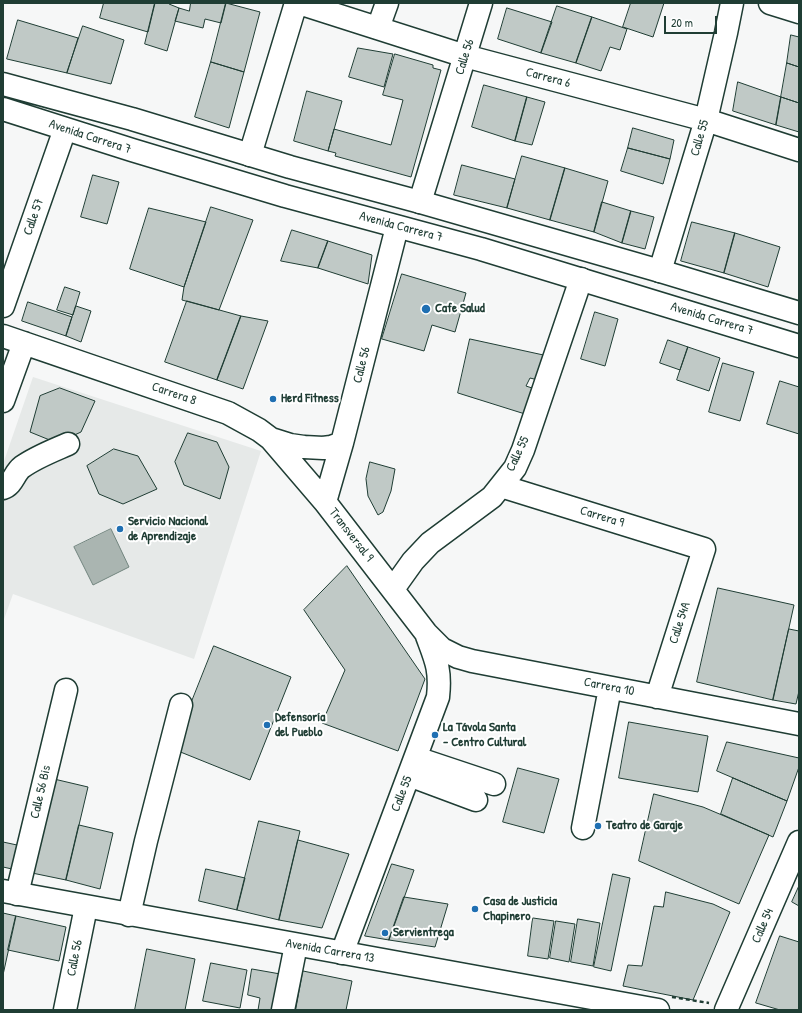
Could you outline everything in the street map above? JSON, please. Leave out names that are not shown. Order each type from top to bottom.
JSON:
[{"type":"street","name":"Carrera 6","points":[[297,3],[465,56],[706,120],[799,150]]},
{"type":"street","points":[[250,155],[297,3]]},
{"type":"street","points":[[378,28],[386,3]]},
{"type":"street","name":"Calle 56","points":[[420,202],[481,3]]},
{"type":"street","name":"Calle 55","points":[[660,271],[706,120],[732,3]]},
{"type":"street","points":[[770,3],[799,12]]},
{"type":"street","name":"Avenida Carrera 7","points":[[3,84],[132,119],[250,155],[660,271],[799,313]]},
{"type":"street","name":"Avenida Carrera 7","points":[[3,109],[278,194],[481,249],[799,346]]},
{"type":"street","name":"Calle 57","points":[[3,306],[65,129]]},
{"type":"street","name":"Calle 56","points":[[325,502],[342,443],[397,227]]},
{"type":"street","name":"Calle 55","points":[[393,588],[413,561],[430,543],[492,497],[514,468],[523,450],[581,279]]},
{"type":"street","name":"Carrera 8","points":[[3,336],[228,413],[259,430],[271,439],[304,447],[323,448],[332,447],[342,443]]},
{"type":"street","points":[[3,401],[24,343]]},
{"type":"street","name":"Transversal 9","points":[[271,439],[325,502],[393,588],[426,633]]},
{"type":"street","points":[[3,488],[8,486],[20,468],[35,458],[68,444]]},
{"type":"street","name":"Carrera 9","points":[[501,486],[704,549]]},
{"type":"street","name":"Calle 54A","points":[[657,697],[704,549]]},
{"type":"street","name":"Calle 55","points":[[342,953],[438,697],[440,682],[439,669],[426,633]]},
{"type":"street","name":"Carrera 10","points":[[426,633],[442,649],[458,657],[472,661],[799,724]]},
{"type":"street","points":[[583,828],[610,688]]},
{"type":"street","name":"Calle 56 Bis","points":[[10,893],[66,690]]},
{"type":"street","points":[[129,915],[146,841],[181,705]]},
{"type":"street","points":[[413,767],[494,784]]},
{"type":"street","points":[[413,767],[476,800]]},
{"type":"street","name":"Calle 54","points":[[726,1010],[799,842]]},
{"type":"street","name":"Avenida Carrera 13","points":[[10,893],[342,953],[601,1004],[658,1010]]},
{"type":"street","name":"Calle 56","points":[[65,1010],[86,907]]},
{"type":"street","points":[[283,1010],[296,945]]},
{"type":"shaded area","name":"Servicio Nacional de Aprendizaje","points":[[33,377],[261,451],[194,659],[13,594],[3,622],[3,464]]},
{"type":"shaded area","points":[[111,529],[129,567],[93,585],[74,547]]},
{"type":"building","points":[[104,3],[155,3],[148,32],[100,18]]},
{"type":"building","points":[[155,3],[169,3],[179,8],[167,51],[145,44]]},
{"type":"building","points":[[191,3],[226,3],[221,23],[205,19],[203,28],[175,21],[179,8],[189,11]]},
{"type":"building","points":[[226,3],[260,12],[244,72],[211,62]]},
{"type":"building","points":[[631,3],[664,3],[653,37],[623,27]]},
{"type":"building","points":[[557,6],[592,17],[576,63],[541,53]]},
{"type":"building","points":[[507,8],[552,22],[541,53],[498,39]]},
{"type":"building","points":[[592,17],[627,29],[620,50],[610,47],[601,71],[576,63]]},
{"type":"building","points":[[18,20],[78,38],[67,73],[7,59]]},
{"type":"building","points":[[83,26],[124,40],[111,84],[67,73]]},
{"type":"building","points":[[791,35],[799,37],[799,67],[787,63]]},
{"type":"building","points":[[358,48],[393,54],[384,87],[349,77]]},
{"type":"building","points":[[395,54],[433,65],[433,68],[441,70],[411,177],[335,156],[336,153],[328,151],[334,129],[391,145],[403,100],[383,95]]},
{"type":"building","points":[[211,62],[244,72],[229,128],[195,117]]},
{"type":"building","points":[[787,63],[799,67],[799,103],[781,97]]},
{"type":"building","points":[[738,82],[781,97],[776,125],[733,111]]},
{"type":"building","points":[[484,85],[527,97],[515,141],[472,127]]},
{"type":"building","points":[[307,91],[342,101],[328,151],[294,141]]},
{"type":"building","points":[[527,97],[545,102],[532,145],[515,141]]},
{"type":"building","points":[[781,97],[799,103],[799,132],[776,125]]},
{"type":"building","points":[[633,128],[674,140],[670,159],[628,148]]},
{"type":"building","points":[[628,148],[670,159],[663,184],[621,171]]},
{"type":"building","points":[[522,156],[565,168],[550,220],[507,208]]},
{"type":"building","points":[[462,165],[515,179],[507,208],[454,195]]},
{"type":"building","points":[[565,168],[608,181],[594,232],[550,220]]},
{"type":"building","points":[[93,175],[119,182],[107,224],[81,217]]},
{"type":"building","points":[[602,202],[631,211],[622,243],[594,232]]},
{"type":"building","points":[[211,207],[253,220],[219,310],[182,300],[184,287]]},
{"type":"building","points":[[149,208],[206,222],[184,287],[130,269]]},
{"type":"building","points":[[631,211],[654,217],[645,249],[622,243]]},
{"type":"building","points":[[692,222],[735,233],[724,273],[681,261]]},
{"type":"building","points":[[292,230],[328,241],[318,268],[281,261]]},
{"type":"building","points":[[735,233],[780,247],[768,287],[724,273]]},
{"type":"building","points":[[328,241],[372,255],[368,284],[318,268]]},
{"type":"building","name":"Cafe Salud","points":[[402,274],[466,293],[455,332],[432,325],[424,351],[382,339]]},
{"type":"building","points":[[65,287],[80,292],[73,315],[57,310]]},
{"type":"building","points":[[187,301],[241,316],[217,380],[165,362]]},
{"type":"building","points":[[28,302],[72,317],[66,336],[22,321]]},
{"type":"building","points":[[76,306],[91,311],[81,342],[66,336]]},
{"type":"building","points":[[595,312],[618,319],[605,366],[581,359]]},
{"type":"building","points":[[241,316],[268,321],[243,389],[217,380]]},
{"type":"building","points":[[470,339],[548,356],[538,380],[530,378],[526,386],[535,389],[525,414],[458,393]]},
{"type":"building","points":[[668,340],[688,347],[680,370],[660,363]]},
{"type":"building","points":[[688,347],[720,358],[709,391],[677,380]]},
{"type":"building","points":[[723,363],[754,372],[740,421],[709,412]]},
{"type":"building","points":[[780,381],[799,387],[799,434],[767,424]]},
{"type":"building","points":[[60,388],[95,401],[81,432],[57,443],[30,432],[40,396]]},
{"type":"building","points":[[188,433],[217,442],[229,467],[220,499],[184,485],[175,462]]},
{"type":"building","points":[[114,449],[138,456],[157,489],[123,504],[99,494],[87,466]]},
{"type":"building","points":[[370,462],[395,469],[391,491],[383,512],[378,515],[368,496],[366,479]]},
{"type":"building","points":[[347,566],[425,679],[398,751],[322,723],[345,670],[304,610]]},
{"type":"building","points":[[718,588],[794,605],[773,700],[697,682]]},
{"type":"building","points":[[789,629],[799,631],[799,691],[796,704],[773,700]]},
{"type":"building","points":[[214,646],[291,677],[250,780],[173,749]]},
{"type":"building","points":[[629,722],[708,736],[698,792],[619,778]]},
{"type":"building","points":[[727,742],[799,758],[799,767],[787,801],[717,771]]},
{"type":"building","points":[[518,768],[559,779],[544,833],[503,822]]},
{"type":"building","points":[[733,778],[787,801],[773,837],[721,814]]},
{"type":"building","points":[[54,779],[88,787],[66,880],[32,873]]},
{"type":"building","points":[[654,794],[703,807],[769,835],[739,904],[639,861]]},
{"type":"building","points":[[259,821],[300,831],[279,920],[237,910]]},
{"type":"building","points":[[79,825],[113,833],[100,889],[66,880]]},
{"type":"building","points":[[298,840],[349,854],[322,928],[279,920]]},
{"type":"building","points":[[3,842],[17,845],[12,869],[3,867]]},
{"type":"building","points":[[392,864],[414,870],[389,940],[365,936]]},
{"type":"building","points":[[206,869],[245,878],[237,910],[199,901]]},
{"type":"building","points":[[613,874],[630,878],[611,971],[594,967]]},
{"type":"building","points":[[799,886],[799,906],[792,902]]},
{"type":"building","points":[[666,892],[713,904],[730,912],[693,1000],[623,986],[628,965],[642,966],[654,906],[663,907]]},
{"type":"building","points":[[404,897],[448,904],[435,947],[389,940]]},
{"type":"building","points":[[3,913],[16,916],[3,975]]},
{"type":"building","points":[[16,916],[66,927],[59,961],[8,950]]},
{"type":"building","points":[[533,918],[554,921],[548,959],[528,956]]},
{"type":"building","points":[[578,919],[600,923],[593,966],[571,962]]},
{"type":"building","points":[[556,921],[575,924],[569,962],[550,958]]},
{"type":"building","points":[[780,936],[799,942],[799,1010],[780,1010],[756,1003]]},
{"type":"building","points":[[147,949],[195,959],[185,1010],[135,1010]]},
{"type":"building","points":[[211,963],[247,970],[240,1008],[203,1001]]},
{"type":"building","points":[[252,969],[286,975],[280,1010],[258,1010],[260,998],[248,995]]},
{"type":"building","points":[[303,971],[352,981],[346,1010],[296,1010]]},
{"type":"place","name":"Cafe Salud","points":[[426,309]]},
{"type":"place","name":"Herd Fitness","points":[[273,399]]},
{"type":"place","name":"Servicio Nacional de Aprendizaje","points":[[120,529]]},
{"type":"place","name":"Defensoría del Pueblo","points":[[267,725]]},
{"type":"place","name":"La Távola Santa - Centro Cultural","points":[[435,735]]},
{"type":"place","name":"Teatro de Garaje","points":[[598,826]]},
{"type":"place","name":"Casa de Justicia Chapinero","points":[[475,909]]},
{"type":"place","name":"Servientrega","points":[[385,933]]}]
